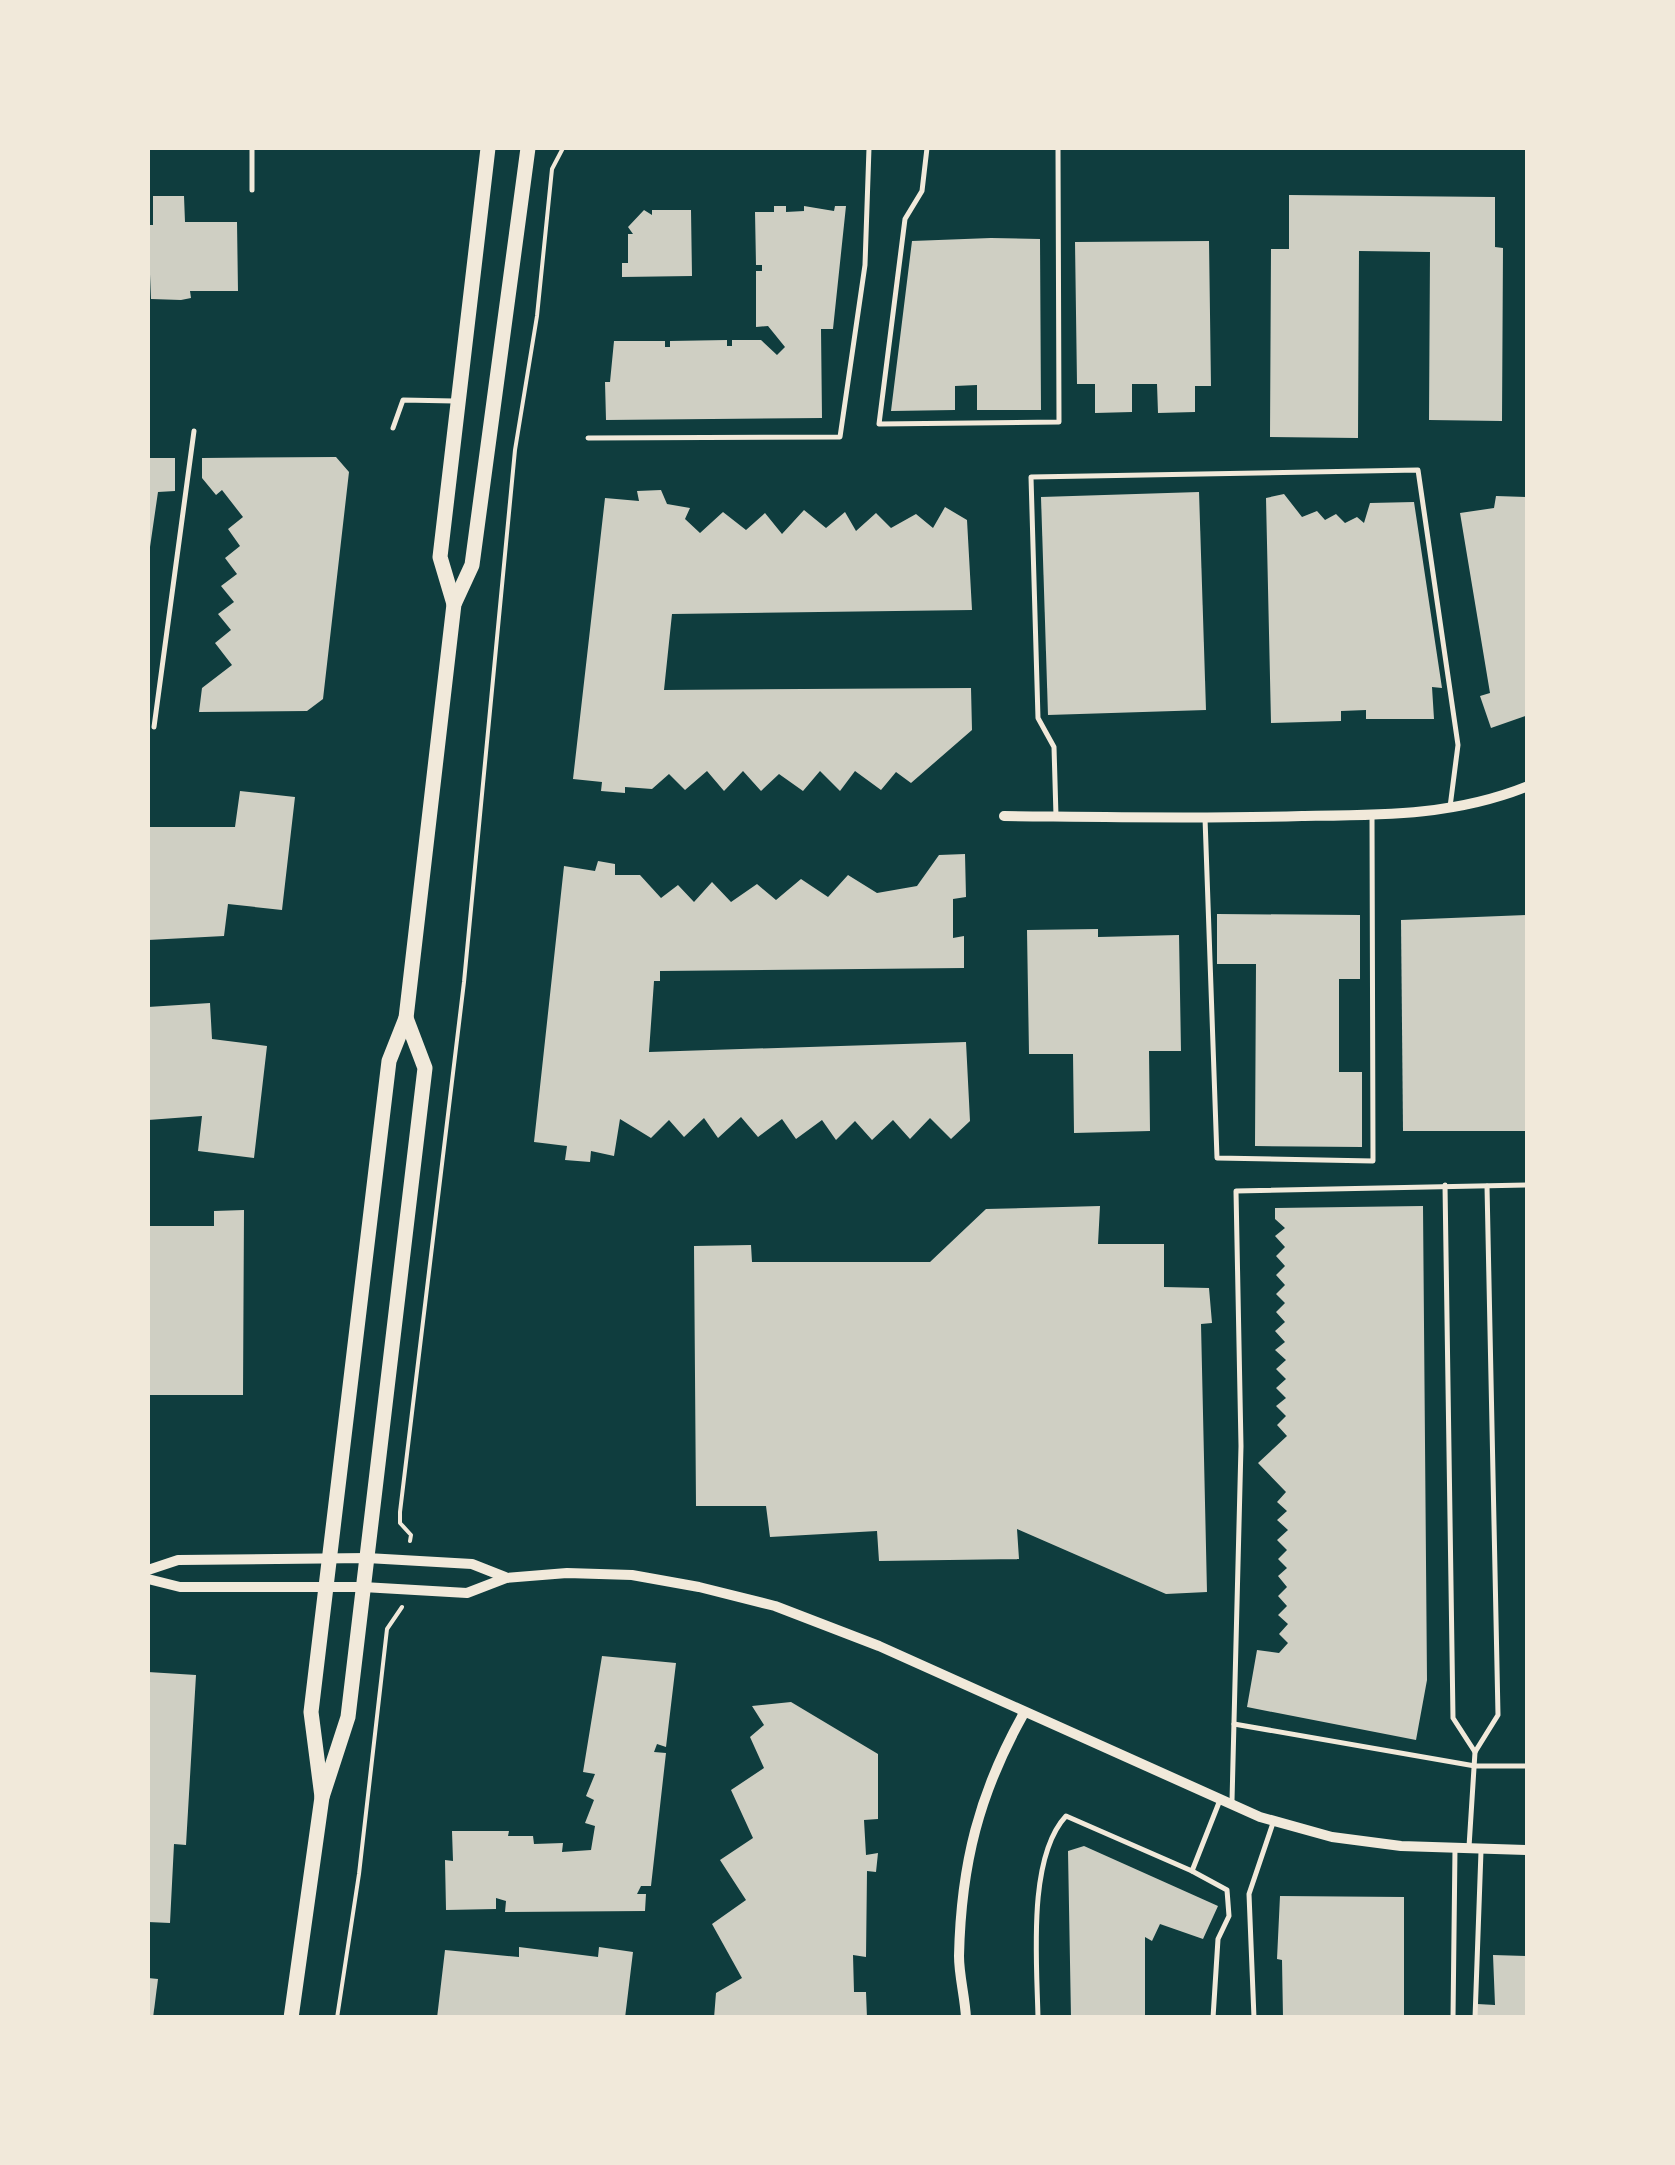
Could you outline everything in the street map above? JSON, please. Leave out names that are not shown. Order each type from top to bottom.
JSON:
[{"type":"main road","points":[[454,604],[440,558],[488,148]]},
{"type":"main road","points":[[322,1796],[311,1712],[389,1062],[406,1018],[454,604],[472,565],[528,148]]},
{"type":"main road","points":[[290,2018],[322,1796],[348,1717],[425,1068],[406,1018]]},
{"type":"street","points":[[1004,816],[1372,816],[1450,809],[1528,786]]},
{"type":"street","points":[[148,1570],[178,1560],[367,1558],[472,1564],[506,1578]]},
{"type":"street","points":[[148,1578],[180,1587],[364,1587],[466,1593],[506,1578],[632,1575],[775,1606],[879,1646],[1220,1800],[1274,1820],[1332,1837],[1455,1850],[1528,1850]]},
{"type":"street","points":[[966,2018],[959,1959],[965,1873],[992,1771],[1024,1713]]},
{"type":"lane","points":[[252,148],[252,190]]},
{"type":"lane","points":[[588,438],[840,438],[865,265],[868,148]]},
{"type":"lane","points":[[927,148],[922,191],[906,219],[879,424],[1060,422],[1058,148]]},
{"type":"lane","points":[[393,428],[403,400],[459,401]]},
{"type":"lane","points":[[154,727],[194,431]]},
{"type":"lane","points":[[1056,816],[1054,747],[1038,718],[1031,477],[1418,470],[1458,744],[1450,809]]},
{"type":"lane","points":[[1205,818],[1216,1158],[1373,1161],[1372,816]]},
{"type":"lane","points":[[1445,1185],[1454,1718],[1476,1752]]},
{"type":"lane","points":[[1232,1805],[1241,1446],[1236,1191],[1528,1185]]},
{"type":"lane","points":[[1475,2018],[1476,1752],[1498,1715],[1486,1186]]},
{"type":"lane","points":[[1234,1724],[1476,1766],[1528,1766]]},
{"type":"lane","points":[[1192,1872],[1220,1800]]},
{"type":"lane","points":[[1038,2018],[1037,1908],[1054,1829],[1066,1816],[1227,1890],[1229,1916],[1218,1939],[1213,2018]]},
{"type":"lane","points":[[1254,2018],[1250,1894],[1274,1820]]},
{"type":"lane","points":[[1453,2018],[1455,1850]]},
{"type":"path","points":[[410,1541],[411,1535],[400,1523],[400,1512],[462,1002],[515,450],[537,316],[552,168],[563,148]]},
{"type":"path","points":[[337,2018],[359,1874],[387,1629],[402,1606]]},
{"type":"building","points":[[1289,195],[1495,197],[1495,247],[1503,248],[1502,421],[1429,420],[1430,252],[1359,251],[1358,438],[1270,437],[1271,249],[1289,249]]},
{"type":"building","points":[[153,196],[184,196],[185,222],[237,222],[238,291],[190,291],[191,298],[151,299],[148,225],[153,225]]},
{"type":"building","points":[[774,206],[786,206],[786,212],[804,211],[804,206],[834,211],[835,206],[846,206],[833,329],[821,329],[822,418],[606,420],[605,382],[610,382],[614,341],[665,341],[665,347],[670,347],[670,341],[727,340],[727,346],[732,346],[732,340],[761,340],[777,355],[785,347],[768,326],[756,327],[756,271],[762,271],[762,265],[756,265],[755,212],[774,212]]},
{"type":"building","points":[[644,210],[652,215],[652,210],[691,210],[692,276],[622,277],[622,263],[628,263],[628,234],[633,234],[628,227]]},
{"type":"building","points":[[1040,239],[1041,410],[977,410],[977,385],[955,386],[955,410],[891,411],[912,241]]},
{"type":"building","points":[[1209,241],[1211,386],[1195,386],[1195,412],[1158,413],[1157,384],[1132,384],[1132,412],[1095,413],[1095,384],[1077,384],[1075,242]]},
{"type":"building","points":[[336,457],[349,472],[323,699],[307,711],[199,712],[202,688],[232,665],[215,643],[231,630],[218,614],[234,602],[221,586],[237,574],[225,558],[240,546],[228,529],[243,517],[222,490],[216,495],[202,478],[202,458]]},
{"type":"building","points":[[148,458],[175,458],[175,491],[158,492],[150,547]]},
{"type":"building","points":[[661,490],[667,504],[690,508],[685,519],[700,533],[723,512],[746,530],[765,513],[782,534],[804,510],[826,528],[845,512],[856,531],[876,513],[891,528],[916,514],[933,528],[945,507],[967,520],[972,610],[672,614],[664,690],[971,688],[972,730],[911,783],[896,772],[881,790],[855,771],[840,791],[820,771],[803,791],[779,774],[761,791],[743,771],[724,791],[707,771],[685,790],[669,774],[652,789],[625,787],[625,793],[601,791],[602,782],[573,779],[605,498],[639,501],[637,491]]},
{"type":"building","points":[[1199,492],[1206,710],[1048,715],[1041,497]]},
{"type":"building","points":[[1284,494],[1302,517],[1317,511],[1325,520],[1336,514],[1345,523],[1357,517],[1364,523],[1370,503],[1414,502],[1442,688],[1432,687],[1434,719],[1366,719],[1366,710],[1341,711],[1341,721],[1271,723],[1266,498]]},
{"type":"building","points":[[1496,496],[1528,497],[1528,715],[1491,728],[1480,696],[1490,693],[1460,513],[1494,508]]},
{"type":"building","points":[[240,791],[295,797],[282,910],[228,904],[224,936],[148,940],[148,827],[235,827]]},
{"type":"building","points":[[965,854],[966,897],[953,899],[953,938],[964,936],[964,968],[660,971],[660,981],[654,981],[649,1052],[966,1042],[970,1121],[951,1139],[930,1118],[910,1139],[893,1120],[872,1140],[855,1121],[836,1140],[822,1120],[796,1139],[782,1119],[758,1137],[741,1117],[718,1138],[704,1118],[684,1137],[669,1120],[651,1138],[620,1119],[614,1156],[591,1151],[590,1162],[565,1160],[567,1146],[534,1142],[564,866],[595,871],[598,861],[615,864],[615,875],[640,875],[661,898],[678,885],[694,902],[712,882],[731,902],[757,884],[776,900],[801,879],[828,897],[848,875],[877,893],[917,886],[939,855]]},
{"type":"building","points":[[1217,914],[1360,915],[1360,979],[1339,979],[1339,1072],[1362,1072],[1362,1147],[1255,1146],[1256,964],[1217,964]]},
{"type":"building","points":[[1528,915],[1528,1131],[1403,1131],[1401,920]]},
{"type":"building","points":[[1098,929],[1098,937],[1179,935],[1181,1051],[1149,1051],[1150,1131],[1074,1133],[1073,1054],[1029,1054],[1027,930]]},
{"type":"building","points":[[210,1003],[212,1039],[267,1046],[254,1158],[198,1151],[202,1116],[148,1120],[148,1007]]},
{"type":"building","points":[[1100,1206],[1098,1244],[1164,1244],[1164,1287],[1209,1288],[1212,1323],[1201,1324],[1207,1592],[1166,1594],[1017,1529],[1019,1559],[879,1561],[877,1531],[770,1537],[766,1506],[696,1506],[694,1246],[751,1245],[752,1262],[930,1262],[986,1209]]},
{"type":"building","points":[[1423,1206],[1427,1680],[1416,1740],[1247,1707],[1257,1650],[1279,1653],[1288,1643],[1279,1634],[1288,1624],[1278,1615],[1287,1606],[1278,1596],[1287,1587],[1278,1576],[1287,1568],[1278,1559],[1287,1550],[1277,1540],[1288,1530],[1277,1520],[1287,1511],[1277,1502],[1286,1492],[1258,1463],[1287,1436],[1277,1425],[1286,1416],[1276,1406],[1286,1398],[1276,1388],[1286,1379],[1276,1369],[1286,1360],[1275,1350],[1285,1342],[1275,1331],[1285,1322],[1276,1312],[1285,1303],[1276,1294],[1285,1285],[1276,1275],[1285,1266],[1276,1256],[1285,1247],[1275,1236],[1285,1228],[1275,1219],[1275,1208]]},
{"type":"building","points":[[244,1210],[243,1395],[148,1395],[148,1226],[214,1226],[214,1211]]},
{"type":"building","points":[[602,1656],[676,1663],[666,1747],[657,1744],[654,1752],[666,1753],[651,1886],[641,1886],[637,1894],[646,1894],[645,1911],[505,1912],[506,1901],[496,1898],[496,1909],[446,1910],[445,1860],[453,1861],[452,1831],[509,1831],[508,1836],[533,1836],[534,1844],[563,1843],[562,1852],[591,1850],[595,1826],[585,1823],[594,1800],[586,1796],[595,1774],[583,1772]]},
{"type":"building","points":[[148,1672],[196,1675],[186,1845],[174,1844],[170,1923],[148,1922]]},
{"type":"building","points":[[791,1702],[878,1754],[878,1819],[864,1820],[866,1855],[878,1853],[876,1872],[867,1871],[866,1957],[853,1955],[854,1992],[866,1992],[867,2018],[714,2018],[716,1993],[742,1978],[712,1924],[746,1900],[720,1860],[753,1838],[731,1790],[764,1768],[750,1737],[764,1725],[752,1706]]},
{"type":"building","points":[[1084,1846],[1218,1906],[1203,1939],[1160,1924],[1152,1941],[1145,1937],[1145,2018],[1071,2018],[1068,1851]]},
{"type":"building","points":[[1280,1896],[1404,1897],[1404,2018],[1283,2018],[1282,1960],[1277,1959]]},
{"type":"building","points":[[519,1947],[598,1957],[599,1947],[633,1952],[625,2018],[437,2018],[445,1950],[519,1957]]},
{"type":"building","points":[[1493,1955],[1528,1956],[1528,2018],[1477,2018],[1477,2004],[1495,2005]]},
{"type":"building","points":[[148,1978],[158,1979],[153,2018],[148,2018]]}]
